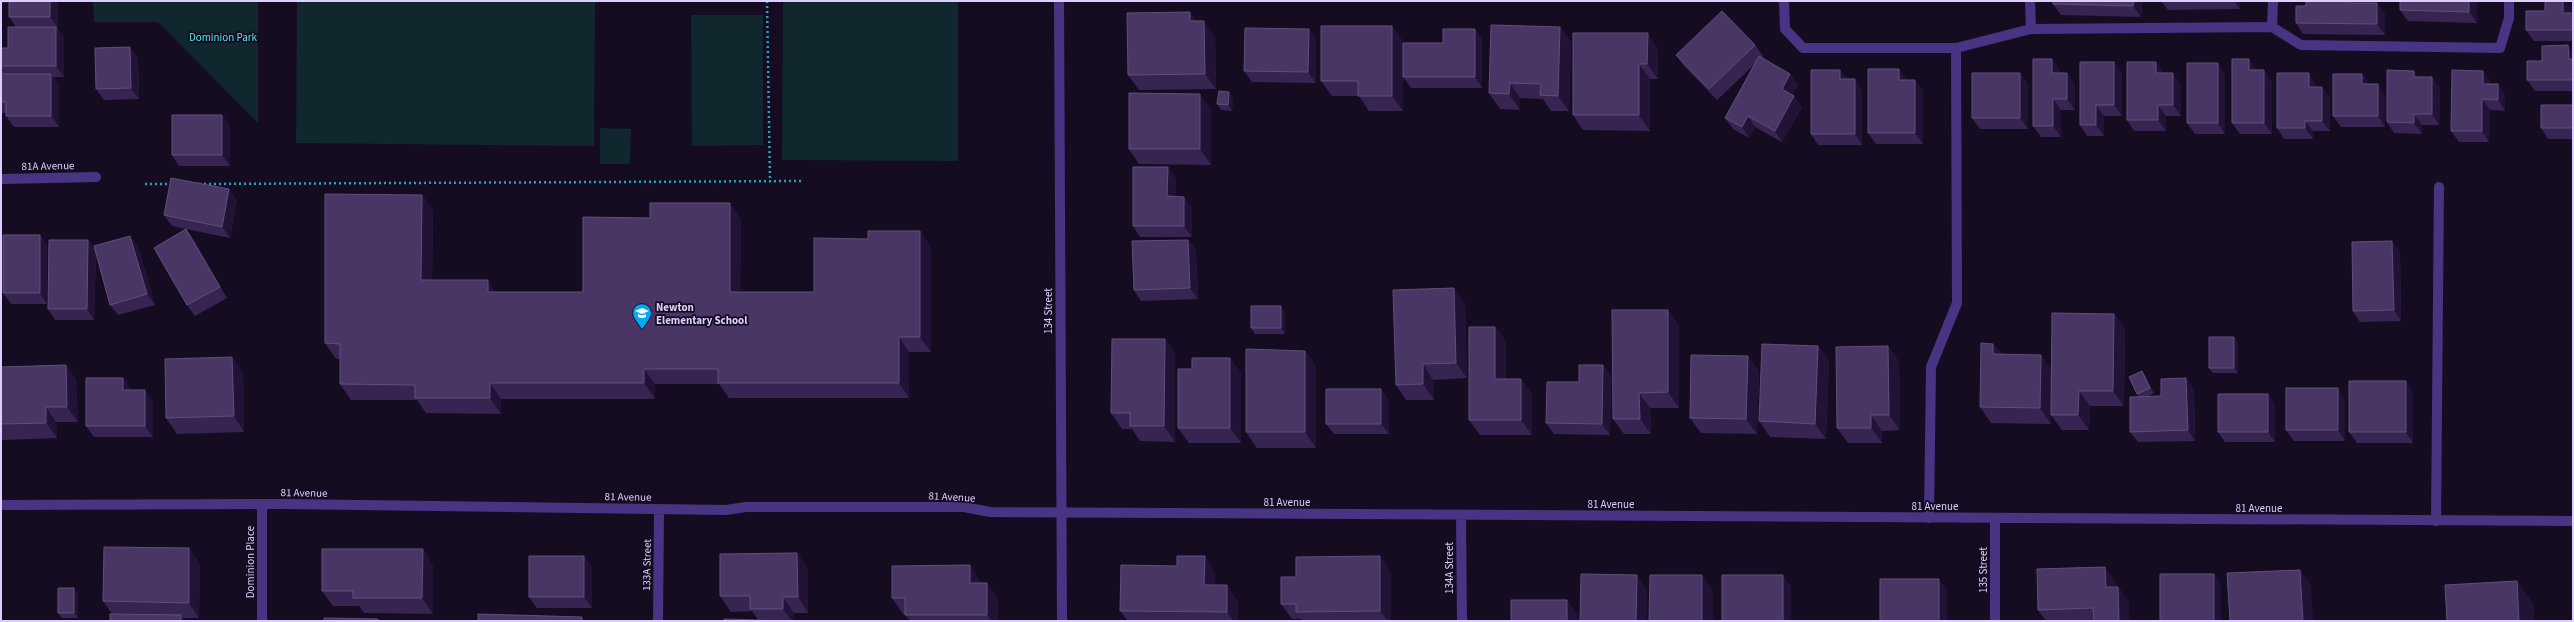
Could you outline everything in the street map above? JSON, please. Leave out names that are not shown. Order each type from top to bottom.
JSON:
[{"type":"street","name":"134 Street","points":[[1059,1],[1062,621]]},
{"type":"street","points":[[1784,1],[1785,29],[1803,48],[1956,48],[2031,29],[2272,27],[2301,45],[2500,48],[2509,18],[2509,1]]},
{"type":"street","points":[[2030,1],[2031,29]]},
{"type":"street","points":[[2272,27],[2273,1]]},
{"type":"street","points":[[1929,518],[1930,367],[1957,303],[1956,48]]},
{"type":"street","name":"81A Avenue","points":[[1,179],[96,177]]},
{"type":"street","points":[[2436,521],[2438,187]]},
{"type":"street","name":"81 Avenue","points":[[1,505],[262,504],[659,510],[726,510],[746,507],[964,507],[990,512],[1461,516],[2573,521]]},
{"type":"street","name":"Dominion Place","points":[[262,504],[262,621]]},
{"type":"street","name":"133A Street","points":[[658,621],[659,510]]},
{"type":"street","name":"134A Street","points":[[1461,516],[1462,621]]},
{"type":"street","name":"135 Street","points":[[1995,518],[1995,621]]},
{"type":"path","points":[[767,1],[770,181]]},
{"type":"path","points":[[193,184],[804,181]]},
{"type":"path","points":[[145,184],[178,184]]},
{"type":"green space","name":"Dominion Park","points":[[93,1],[258,1],[258,123],[158,22],[94,22]]},
{"type":"green space","points":[[297,1],[595,1],[594,146],[296,143]]},
{"type":"green space","points":[[783,1],[958,1],[958,161],[782,160]]},
{"type":"green space","points":[[691,15],[763,15],[763,145],[692,146]]},
{"type":"green space","points":[[600,128],[631,129],[630,164],[600,164]]},
{"type":"building","points":[[9,1],[50,1],[50,17],[9,17]]},
{"type":"building","points":[[2053,1],[2134,1],[2133,6],[2053,4]]},
{"type":"building","points":[[2306,1],[2377,3],[2377,24],[2296,23],[2296,6],[2306,6]]},
{"type":"building","points":[[2400,1],[2469,1],[2469,12],[2400,10]]},
{"type":"building","points":[[2545,1],[2563,1],[2563,13],[2573,13],[2573,30],[2526,30],[2526,11],[2545,11]]},
{"type":"building","points":[[1722,11],[1755,45],[1709,89],[1676,55]]},
{"type":"building","points":[[1190,12],[1190,21],[1204,21],[1205,74],[1128,75],[1127,13]]},
{"type":"building","points":[[1491,25],[1560,27],[1558,96],[1540,95],[1541,84],[1510,83],[1509,94],[1489,93]]},
{"type":"building","points":[[1321,26],[1392,26],[1392,96],[1358,96],[1358,81],[1321,81]]},
{"type":"building","points":[[8,27],[56,27],[56,66],[1,66],[1,48],[8,48]]},
{"type":"building","points":[[1245,28],[1309,29],[1308,72],[1244,71]]},
{"type":"building","points":[[1443,29],[1475,29],[1475,77],[1403,77],[1403,43],[1443,43]]},
{"type":"building","points":[[1573,33],[1648,33],[1647,64],[1639,64],[1639,115],[1573,115]]},
{"type":"building","points":[[2568,45],[2569,59],[2573,59],[2573,80],[2527,80],[2527,61],[2542,61],[2542,46]]},
{"type":"building","points":[[130,47],[131,88],[96,89],[95,48]]},
{"type":"building","points":[[1759,56],[1790,74],[1782,89],[1794,96],[1775,131],[1748,116],[1742,127],[1725,118]]},
{"type":"building","points":[[2033,59],[2052,59],[2052,73],[2067,73],[2067,99],[2053,99],[2053,126],[2033,126]]},
{"type":"building","points":[[2232,59],[2249,59],[2249,70],[2264,70],[2264,123],[2232,123]]},
{"type":"building","points":[[2080,62],[2114,62],[2114,105],[2096,105],[2096,125],[2080,125]]},
{"type":"building","points":[[2127,62],[2156,62],[2156,73],[2173,73],[2173,105],[2158,105],[2158,120],[2127,120]]},
{"type":"building","points":[[2187,63],[2218,63],[2218,123],[2187,123]]},
{"type":"building","points":[[1868,69],[1899,69],[1899,80],[1915,80],[1915,133],[1868,133]]},
{"type":"building","points":[[1811,70],[1840,70],[1840,79],[1855,79],[1855,134],[1811,134]]},
{"type":"building","points":[[2387,70],[2414,71],[2414,77],[2432,77],[2432,114],[2414,114],[2414,123],[2387,122]]},
{"type":"building","points":[[2452,70],[2483,71],[2483,84],[2498,84],[2498,100],[2482,99],[2482,131],[2451,131]]},
{"type":"building","points":[[1972,73],[2020,73],[2020,118],[1972,118]]},
{"type":"building","points":[[2277,73],[2309,73],[2309,87],[2322,87],[2322,121],[2305,121],[2305,128],[2277,128]]},
{"type":"building","points":[[1,74],[51,74],[51,116],[6,116],[6,102],[1,102]]},
{"type":"building","points":[[2333,74],[2362,74],[2362,84],[2378,84],[2378,116],[2333,116]]},
{"type":"building","points":[[1219,91],[1229,92],[1228,105],[1217,104]]},
{"type":"building","points":[[1129,93],[1200,94],[1200,149],[1129,149]]},
{"type":"building","points":[[2541,105],[2573,105],[2573,128],[2541,128]]},
{"type":"building","points":[[172,115],[222,115],[222,155],[172,155]]},
{"type":"building","points":[[1133,167],[1168,167],[1167,196],[1184,197],[1184,226],[1133,226]]},
{"type":"building","points":[[171,178],[229,189],[222,227],[164,215]]},
{"type":"building","points":[[325,194],[422,195],[421,280],[488,280],[488,292],[583,292],[583,217],[650,218],[650,203],[730,203],[730,292],[814,292],[814,238],[868,239],[868,231],[920,231],[920,337],[899,337],[899,383],[718,383],[718,369],[644,369],[644,383],[490,383],[490,398],[415,398],[415,385],[340,384],[340,344],[325,343]]},
{"type":"building","points":[[186,229],[220,287],[187,305],[154,248]]},
{"type":"building","points":[[3,235],[40,235],[40,293],[3,293]]},
{"type":"building","points":[[130,236],[147,294],[110,305],[94,246]]},
{"type":"building","points":[[49,240],[88,240],[87,309],[48,309]]},
{"type":"building","points":[[1188,240],[1190,288],[1134,290],[1132,241]]},
{"type":"building","points":[[2392,241],[2394,310],[2353,311],[2352,242]]},
{"type":"building","points":[[1454,288],[1456,363],[1423,364],[1423,384],[1396,385],[1393,290]]},
{"type":"building","points":[[1251,306],[1281,306],[1281,328],[1251,328]]},
{"type":"building","points":[[1612,310],[1668,310],[1668,392],[1639,393],[1640,419],[1613,419]]},
{"type":"building","points":[[2052,313],[2114,314],[2113,391],[2079,391],[2078,415],[2051,415]]},
{"type":"building","points":[[1469,327],[1495,327],[1495,379],[1521,379],[1521,420],[1469,420]]},
{"type":"building","points":[[2209,337],[2234,337],[2234,368],[2209,368]]},
{"type":"building","points":[[1112,339],[1165,339],[1164,426],[1130,426],[1130,413],[1111,413]]},
{"type":"building","points":[[1981,343],[1993,344],[1993,354],[2041,355],[2040,408],[1980,407]]},
{"type":"building","points":[[1762,344],[1818,346],[1815,424],[1759,421]]},
{"type":"building","points":[[1888,346],[1889,415],[1871,415],[1871,428],[1837,428],[1836,347]]},
{"type":"building","points":[[1246,349],[1305,351],[1305,432],[1246,432]]},
{"type":"building","points":[[1691,355],[1748,356],[1746,419],[1690,418]]},
{"type":"building","points":[[232,357],[234,416],[166,418],[165,359]]},
{"type":"building","points":[[1192,358],[1230,358],[1230,428],[1178,428],[1178,369],[1192,369]]},
{"type":"building","points":[[66,365],[67,407],[46,407],[46,423],[1,424],[1,367]]},
{"type":"building","points":[[1579,365],[1603,365],[1602,424],[1546,423],[1547,382],[1579,382]]},
{"type":"building","points":[[2142,371],[2150,388],[2137,394],[2129,377]]},
{"type":"building","points":[[86,378],[123,378],[123,390],[145,390],[145,426],[86,426]]},
{"type":"building","points":[[2186,378],[2188,430],[2130,432],[2130,397],[2161,396],[2161,379]]},
{"type":"building","points":[[2349,381],[2406,381],[2406,432],[2349,432]]},
{"type":"building","points":[[2286,388],[2338,388],[2338,430],[2286,430]]},
{"type":"building","points":[[1326,389],[1381,389],[1381,424],[1326,424]]},
{"type":"building","points":[[2218,394],[2268,394],[2268,432],[2218,432]]},
{"type":"building","points":[[104,547],[189,548],[189,603],[103,601]]},
{"type":"building","points":[[322,549],[423,549],[422,598],[353,598],[353,591],[322,591]]},
{"type":"building","points":[[797,553],[798,597],[783,597],[783,609],[750,609],[750,596],[720,596],[720,554]]},
{"type":"building","points":[[529,556],[584,556],[584,597],[529,597]]},
{"type":"building","points":[[1177,556],[1205,556],[1204,585],[1227,585],[1227,612],[1120,611],[1121,565],[1177,566]]},
{"type":"building","points":[[1380,556],[1380,611],[1296,612],[1296,604],[1281,604],[1281,577],[1296,577],[1296,557]]},
{"type":"building","points":[[970,565],[970,583],[987,583],[987,615],[905,615],[905,598],[892,598],[892,566]]},
{"type":"building","points":[[2105,567],[2106,587],[2118,587],[2119,621],[2094,621],[2093,608],[2038,610],[2037,569]]},
{"type":"building","points":[[2300,570],[2303,621],[2230,621],[2227,573]]},
{"type":"building","points":[[1581,574],[1637,575],[1636,621],[1580,621]]},
{"type":"building","points":[[2160,574],[2214,574],[2214,621],[2160,621]]},
{"type":"building","points":[[1650,575],[1702,575],[1702,621],[1649,621]]},
{"type":"building","points":[[1722,575],[1783,575],[1783,621],[1722,621]]},
{"type":"building","points":[[1880,579],[1939,579],[1939,621],[1880,621]]},
{"type":"building","points":[[2517,581],[2519,621],[2447,621],[2445,585]]},
{"type":"building","points":[[58,588],[74,588],[74,613],[58,613]]},
{"type":"building","points":[[1511,600],[1567,600],[1567,621],[1511,621]]},
{"type":"building","points":[[110,614],[181,615],[181,621],[110,621]]},
{"type":"building","points":[[478,614],[582,617],[582,621],[478,621]]},
{"type":"building","points":[[324,618],[378,619],[378,621],[324,621]]},
{"type":"building","points":[[724,619],[785,621],[724,621]]},
{"type":"place","name":"Newton Elementary School","points":[[642,330]]}]
